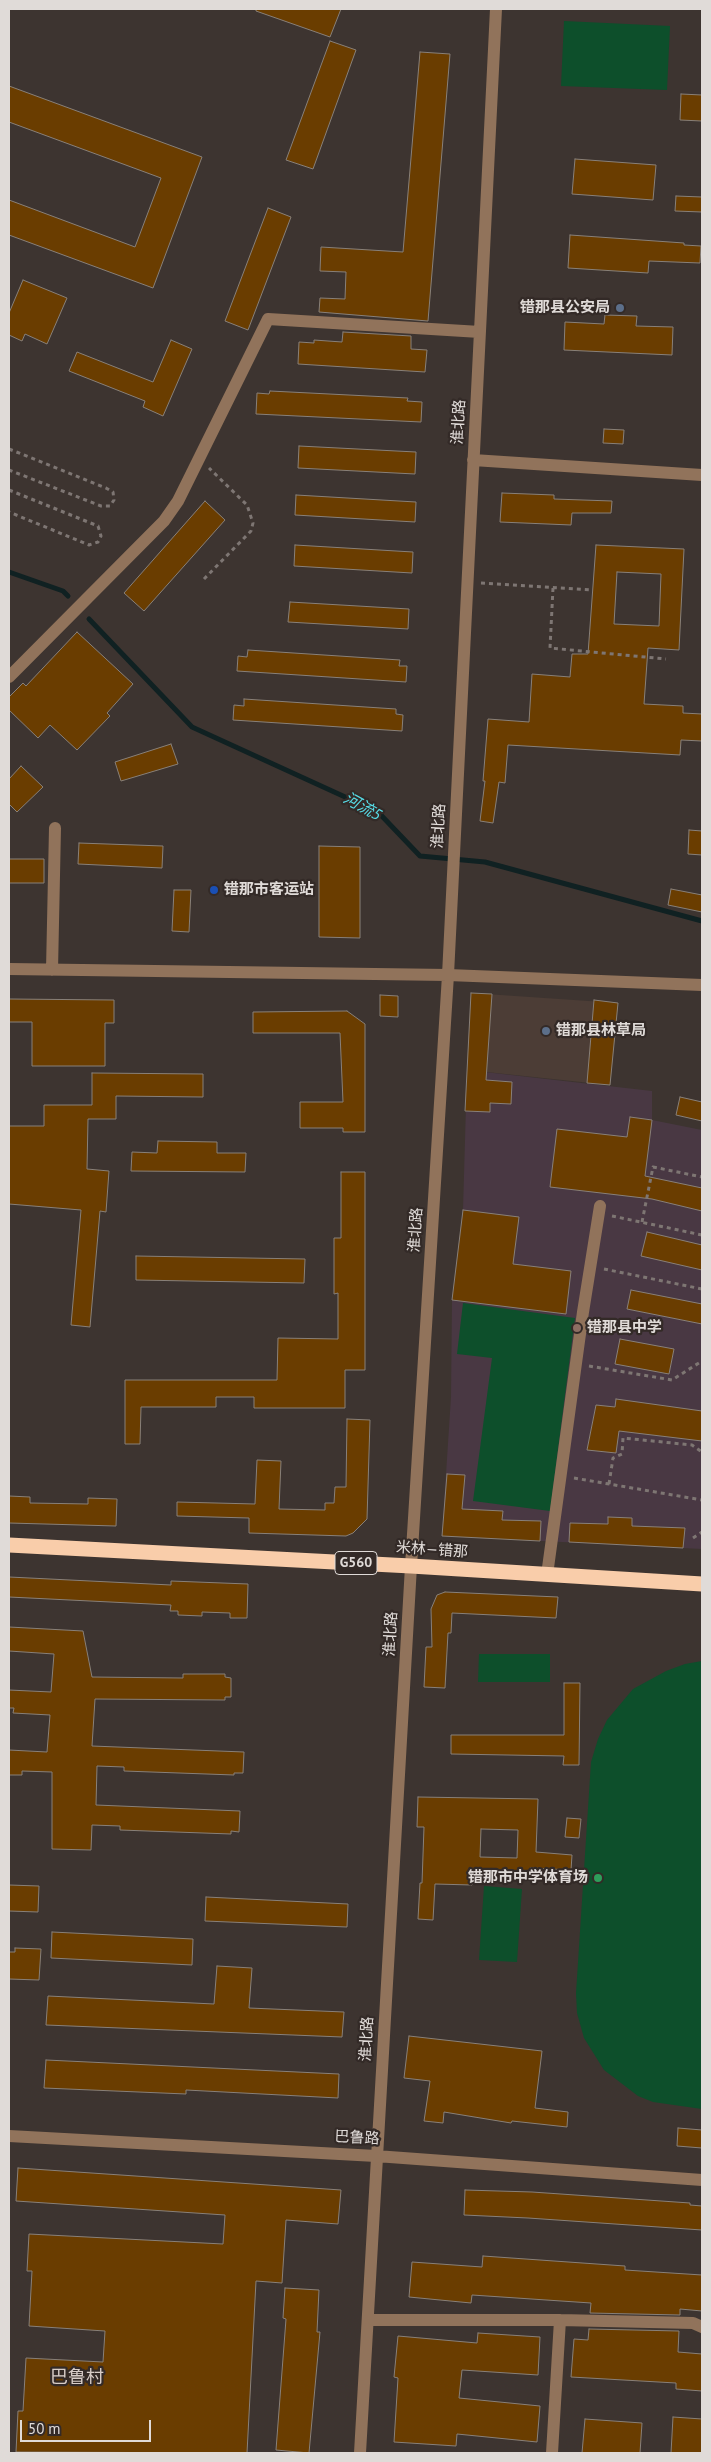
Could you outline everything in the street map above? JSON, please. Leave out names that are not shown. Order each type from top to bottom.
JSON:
[{"type":"highway","name":"米林—错那","points":[[9,1544],[702,1584]]},
{"type":"street","name":"淮北路","points":[[360,2453],[411,1566],[448,975],[496,9]]},
{"type":"street","points":[[9,677],[164,521],[178,501],[200,459],[268,319],[480,332]]},
{"type":"street","points":[[473,460],[702,475]]},
{"type":"street","points":[[52,970],[55,828]]},
{"type":"street","points":[[9,969],[448,975],[702,985]]},
{"type":"street","points":[[547,1575],[576,1364],[600,1210]]},
{"type":"street","name":"巴鲁路","points":[[9,2136],[376,2156],[702,2180]]},
{"type":"street","points":[[368,2320],[560,2320],[693,2323],[702,2327]]},
{"type":"street","points":[[552,2453],[560,2320]]},
{"type":"path","points":[[9,449],[106,488],[113,492],[114,500],[110,506],[101,506],[9,470]]},
{"type":"path","points":[[200,459],[247,505],[253,516],[254,523],[251,531],[204,579]]},
{"type":"path","points":[[9,490],[98,526],[101,536],[98,542],[89,545],[9,512]]},
{"type":"path","points":[[468,581],[592,590]]},
{"type":"path","points":[[553,588],[550,648],[666,659]]},
{"type":"path","points":[[642,1222],[654,1167],[702,1177]]},
{"type":"path","points":[[600,1210],[642,1222],[702,1235]]},
{"type":"path","points":[[591,1266],[702,1289]]},
{"type":"path","points":[[576,1364],[672,1380],[702,1361]]},
{"type":"path","points":[[609,1484],[613,1458],[622,1454],[623,1438],[692,1444],[702,1452]]},
{"type":"path","points":[[561,1476],[702,1500]]},
{"type":"path","points":[[693,1538],[702,1532]]},
{"type":"shaded area","points":[[471,993],[618,1003],[610,1085],[467,1070]]},
{"type":"shaded area","name":"错那县中学","points":[[467,1070],[652,1091],[652,1120],[702,1130],[702,1549],[442,1536],[451,1397],[452,1300],[463,1210]]},
{"type":"green space","points":[[564,21],[670,26],[667,90],[561,86]]},
{"type":"green space","points":[[463,1303],[575,1318],[550,1511],[473,1501],[492,1358],[457,1354]]},
{"type":"green space","points":[[479,1654],[550,1654],[550,1682],[478,1682]]},
{"type":"green space","points":[[702,1661],[702,2109],[653,2102],[638,2096],[604,2070],[584,2038],[577,2013],[576,1993],[591,1762],[598,1739],[607,1720],[633,1689],[666,1671],[685,1664]]},
{"type":"green space","points":[[484,1886],[522,1889],[517,1962],[479,1960]]},
{"type":"building","points":[[256,9],[341,9],[330,37],[256,11]]},
{"type":"building","points":[[330,41],[356,50],[313,169],[286,160]]},
{"type":"building","points":[[420,52],[450,54],[428,321],[319,312],[320,298],[345,299],[346,272],[320,271],[321,247],[403,252]]},
{"type":"building","points":[[9,86],[202,157],[153,288],[9,235],[9,200],[135,247],[161,178],[9,122]]},
{"type":"building","points":[[681,94],[702,95],[702,121],[680,120]]},
{"type":"building","points":[[575,159],[656,165],[653,200],[572,194]]},
{"type":"building","points":[[676,196],[702,197],[702,212],[675,211]]},
{"type":"building","points":[[268,208],[291,217],[248,330],[225,321]]},
{"type":"building","points":[[570,235],[684,243],[684,245],[701,246],[700,263],[649,261],[648,273],[568,268]]},
{"type":"building","points":[[23,280],[67,298],[47,344],[25,334],[22,341],[9,335],[9,313]]},
{"type":"building","points":[[605,315],[637,316],[636,326],[673,327],[672,355],[564,350],[565,322],[604,324]]},
{"type":"building","points":[[343,332],[411,336],[411,349],[427,350],[425,372],[298,364],[299,342],[314,343],[314,340],[342,342]]},
{"type":"building","points":[[171,340],[192,349],[163,416],[143,407],[145,401],[69,371],[77,352],[153,382]]},
{"type":"building","points":[[270,391],[408,398],[407,401],[422,402],[421,422],[256,414],[257,393],[269,394]]},
{"type":"building","points":[[604,429],[624,430],[623,444],[603,443]]},
{"type":"building","points":[[299,446],[416,452],[415,474],[298,468]]},
{"type":"building","points":[[502,493],[554,495],[554,499],[612,501],[611,513],[572,513],[571,525],[500,522]]},
{"type":"building","points":[[296,495],[416,502],[415,522],[295,515]]},
{"type":"building","points":[[205,501],[225,520],[144,611],[124,593]]},
{"type":"building","points":[[295,545],[413,552],[412,573],[294,566]]},
{"type":"building","points":[[596,545],[684,549],[679,650],[648,648],[644,704],[683,706],[683,713],[702,714],[702,741],[681,740],[680,755],[508,745],[505,783],[499,782],[493,823],[480,821],[485,781],[483,781],[488,719],[529,722],[532,674],[570,677],[572,654],[588,654]],"holes":[[[617,572],[661,574],[659,626],[614,624]]]},
{"type":"building","points":[[290,602],[409,609],[408,629],[288,622]]},
{"type":"building","points":[[77,632],[133,684],[107,713],[110,716],[77,750],[50,725],[38,738],[9,710],[9,697],[23,683],[26,686]]},
{"type":"building","points":[[248,650],[400,660],[399,666],[407,666],[406,682],[237,671],[238,656],[247,657]]},
{"type":"building","points":[[244,699],[396,709],[396,714],[403,715],[402,731],[233,720],[234,705],[244,706]]},
{"type":"building","points":[[171,744],[178,764],[121,781],[115,762]]},
{"type":"building","points":[[21,766],[43,787],[17,812],[9,804],[9,779]]},
{"type":"building","points":[[689,830],[702,831],[702,855],[688,854]]},
{"type":"building","points":[[79,843],[163,846],[162,868],[78,864]]},
{"type":"building","points":[[319,846],[360,847],[360,938],[319,937]]},
{"type":"building","points":[[9,859],[44,859],[44,883],[9,883]]},
{"type":"building","points":[[671,889],[702,895],[702,912],[668,905]]},
{"type":"building","points":[[174,890],[191,890],[189,932],[172,931]]},
{"type":"building","points":[[471,993],[492,994],[486,1080],[512,1082],[511,1104],[490,1103],[490,1112],[465,1111]]},
{"type":"building","points":[[380,995],[398,996],[398,1017],[380,1016]]},
{"type":"building","points":[[9,999],[114,1000],[114,1023],[105,1023],[105,1066],[32,1066],[32,1022],[9,1022]]},
{"type":"building","points":[[594,1000],[618,1003],[610,1085],[587,1083]]},
{"type":"building","points":[[347,1011],[365,1024],[365,1132],[343,1132],[343,1128],[300,1128],[300,1102],[343,1102],[340,1033],[253,1033],[253,1012]]},
{"type":"building","points":[[92,1073],[203,1074],[203,1097],[116,1096],[116,1119],[88,1119],[87,1169],[109,1171],[106,1212],[100,1211],[90,1327],[71,1325],[81,1210],[9,1204],[9,1126],[44,1126],[44,1105],[92,1105]]},
{"type":"building","points":[[680,1097],[702,1102],[702,1121],[676,1115]]},
{"type":"building","points":[[630,1117],[652,1120],[645,1176],[702,1188],[702,1211],[652,1199],[550,1187],[557,1129],[627,1137]]},
{"type":"building","points":[[158,1141],[217,1142],[217,1153],[246,1153],[245,1172],[131,1171],[132,1152],[157,1153]]},
{"type":"building","points":[[341,1172],[365,1172],[365,1370],[345,1370],[345,1408],[254,1408],[254,1397],[216,1397],[216,1407],[141,1407],[140,1444],[125,1444],[125,1380],[277,1380],[278,1338],[338,1339],[338,1293],[334,1294],[334,1238],[341,1238]]},
{"type":"building","points":[[463,1210],[519,1217],[513,1264],[571,1271],[566,1314],[452,1300]]},
{"type":"building","points":[[647,1232],[702,1245],[702,1270],[641,1256]]},
{"type":"building","points":[[136,1256],[305,1259],[304,1283],[136,1280]]},
{"type":"building","points":[[631,1290],[702,1304],[702,1324],[627,1309]]},
{"type":"building","points":[[620,1339],[674,1349],[669,1374],[615,1364]]},
{"type":"building","points":[[616,1399],[702,1411],[702,1441],[619,1431],[616,1453],[587,1450],[596,1405],[615,1407]]},
{"type":"building","points":[[347,1419],[370,1420],[367,1519],[353,1533],[346,1536],[249,1533],[249,1518],[177,1516],[177,1502],[255,1504],[257,1460],[281,1461],[279,1509],[325,1510],[325,1503],[334,1503],[335,1487],[346,1487]]},
{"type":"building","points":[[447,1474],[465,1475],[462,1509],[503,1511],[502,1520],[541,1521],[540,1541],[442,1536]]},
{"type":"building","points":[[9,1496],[30,1497],[30,1503],[88,1504],[88,1498],[117,1499],[116,1526],[9,1523]]},
{"type":"building","points":[[608,1517],[632,1518],[632,1526],[685,1528],[683,1548],[569,1542],[570,1523],[608,1524]]},
{"type":"building","points":[[9,1577],[171,1585],[171,1581],[248,1584],[247,1618],[230,1618],[230,1613],[202,1612],[202,1616],[178,1615],[178,1611],[170,1611],[171,1605],[9,1597]]},
{"type":"building","points":[[445,1592],[558,1597],[556,1618],[452,1613],[451,1633],[448,1633],[445,1688],[424,1687],[426,1647],[432,1647],[431,1609],[437,1595]]},
{"type":"building","points":[[9,1627],[83,1631],[92,1677],[183,1678],[183,1674],[225,1674],[225,1677],[231,1678],[231,1697],[225,1697],[225,1700],[95,1699],[92,1746],[244,1752],[243,1773],[234,1773],[234,1775],[124,1771],[124,1767],[97,1766],[96,1805],[240,1811],[239,1832],[231,1831],[231,1834],[120,1830],[120,1826],[92,1825],[91,1850],[52,1849],[52,1772],[22,1771],[22,1775],[9,1775],[9,1750],[47,1752],[50,1715],[13,1713],[14,1708],[9,1708],[9,1690],[51,1692],[54,1654],[9,1651]]},
{"type":"building","points":[[564,1683],[580,1683],[579,1765],[563,1765],[564,1756],[451,1754],[451,1735],[564,1735]]},
{"type":"building","points":[[418,1797],[538,1799],[536,1852],[572,1855],[571,1870],[530,1868],[530,1881],[474,1879],[472,1885],[435,1884],[433,1920],[418,1919],[420,1883],[422,1883],[424,1827],[417,1827]],"holes":[[[481,1829],[518,1830],[517,1858],[480,1857]]]},
{"type":"building","points":[[567,1818],[581,1819],[579,1838],[565,1837]]},
{"type":"building","points":[[9,1885],[39,1886],[38,1912],[9,1911]]},
{"type":"building","points":[[206,1897],[348,1904],[347,1927],[205,1921]]},
{"type":"building","points":[[52,1932],[193,1939],[192,1965],[51,1958]]},
{"type":"building","points":[[15,1948],[41,1949],[39,1980],[9,1979],[9,1952],[15,1952]]},
{"type":"building","points":[[217,1966],[252,1968],[249,2008],[344,2012],[342,2037],[46,2025],[48,1996],[214,2004]]},
{"type":"building","points":[[409,2036],[542,2051],[535,2108],[568,2112],[567,2127],[512,2121],[511,2123],[444,2112],[443,2123],[424,2121],[430,2081],[404,2078]]},
{"type":"building","points":[[46,2060],[339,2074],[338,2098],[186,2090],[186,2094],[44,2088]]},
{"type":"building","points":[[678,2128],[702,2130],[702,2148],[677,2146]]},
{"type":"building","points":[[18,2168],[341,2190],[338,2224],[286,2220],[282,2283],[256,2281],[247,2453],[16,2452],[18,2411],[23,2411],[26,2358],[103,2362],[105,2331],[29,2326],[32,2271],[27,2271],[29,2234],[223,2244],[225,2215],[16,2201]]},
{"type":"building","points":[[465,2190],[532,2192],[690,2203],[690,2205],[702,2206],[702,2230],[464,2215]]},
{"type":"building","points":[[483,2256],[625,2266],[625,2270],[702,2275],[702,2311],[680,2309],[680,2315],[590,2313],[591,2303],[472,2295],[471,2303],[409,2297],[412,2262],[482,2267]]},
{"type":"building","points":[[285,2288],[319,2290],[317,2332],[320,2332],[309,2453],[276,2450],[286,2319],[283,2318]]},
{"type":"building","points":[[589,2329],[679,2331],[678,2352],[702,2354],[702,2391],[676,2389],[676,2383],[571,2377],[574,2339],[588,2340]]},
{"type":"building","points":[[478,2333],[540,2337],[538,2375],[462,2370],[459,2398],[540,2406],[537,2442],[457,2434],[456,2446],[394,2442],[398,2378],[394,2377],[398,2336],[477,2343]]},
{"type":"building","points":[[673,2417],[702,2419],[702,2453],[671,2453]]},
{"type":"building","points":[[585,2419],[642,2423],[640,2453],[582,2453]]},
{"type":"waterway","name":"河流5","points":[[9,572],[63,591],[68,596]]},
{"type":"waterway","name":"河流5","points":[[89,619],[192,727],[378,812],[420,856],[485,862],[702,921]]},
{"type":"place","name":"错那县公安局","points":[[620,308]]},
{"type":"place","name":"错那市客运站","points":[[214,890]]},
{"type":"place","name":"错那县林草局","points":[[546,1031]]},
{"type":"place","name":"错那县中学","points":[[577,1328]]},
{"type":"place","name":"错那市中学体育场","points":[[598,1878]]},
{"type":"district","name":"巴鲁村","points":[[77,2378]]}]
